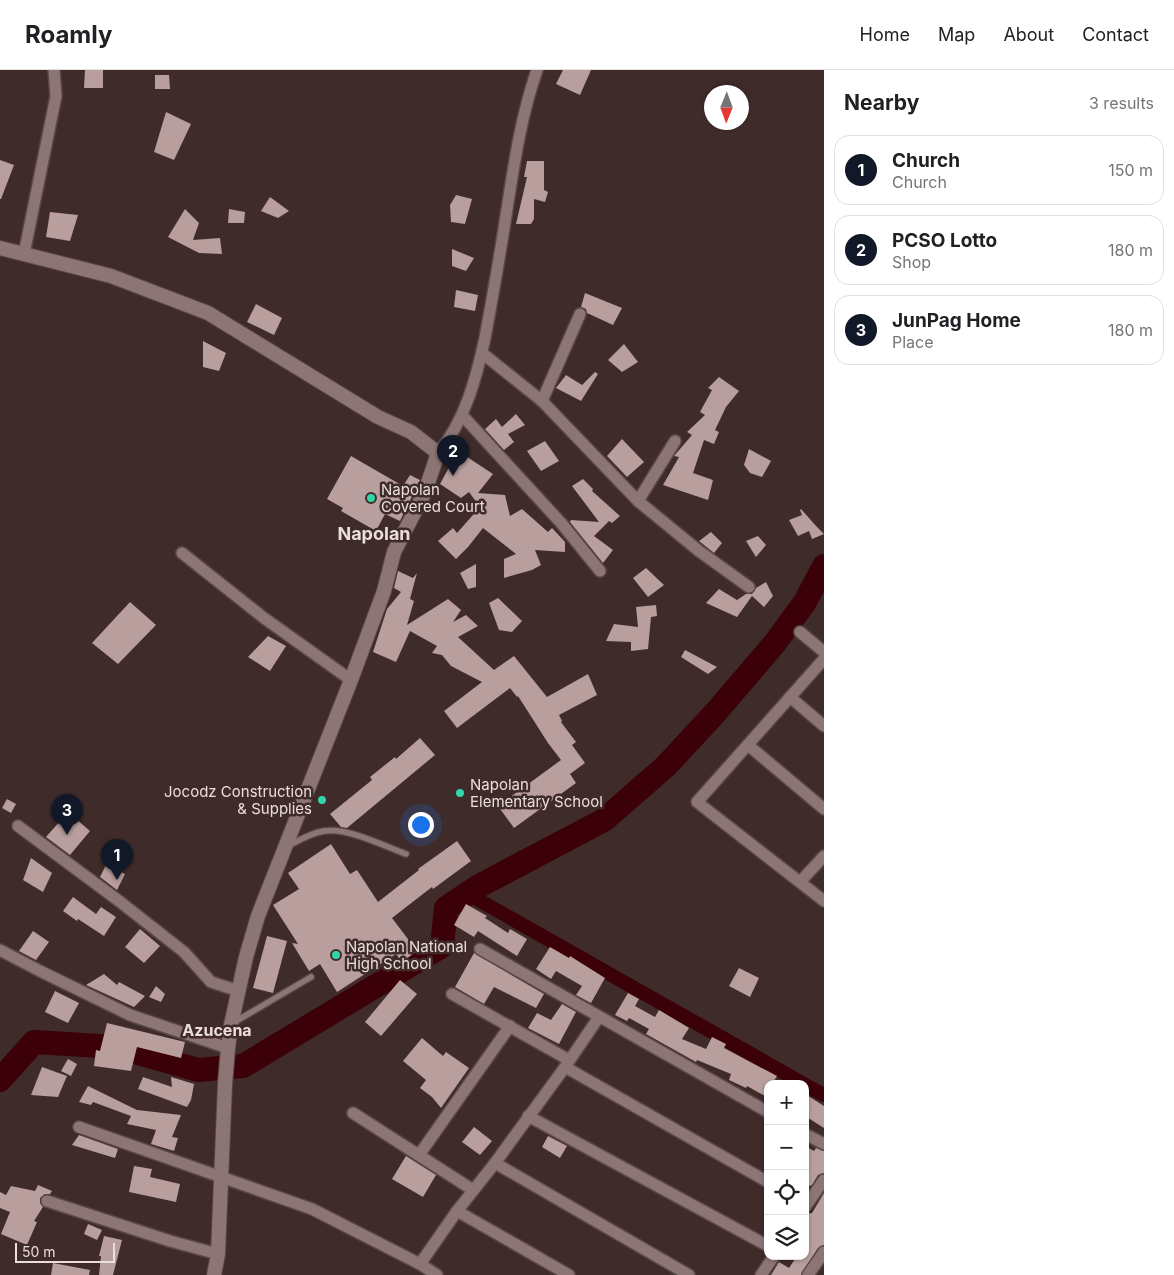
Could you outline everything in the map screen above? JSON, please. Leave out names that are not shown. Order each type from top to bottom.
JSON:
[{"type":"street","points":[[24,254],[56,96],[54,70]]},
{"type":"street","points":[[214,1275],[218,1254],[228,1048],[246,956],[258,916],[384,592],[394,552],[425,492],[438,453],[451,438],[462,415],[482,353],[496,281],[520,132],[527,100],[537,70]]},
{"type":"street","points":[[0,248],[111,276],[208,313],[378,417],[411,432],[438,453]]},
{"type":"street","points":[[542,400],[580,314]]},
{"type":"street","points":[[482,353],[542,400],[638,501],[699,551],[749,588]]},
{"type":"street","points":[[462,415],[562,524],[600,571]]},
{"type":"street","points":[[638,501],[676,441]]},
{"type":"street","points":[[182,553],[264,618],[351,680]]},
{"type":"street","points":[[800,632],[824,652]]},
{"type":"street","points":[[824,659],[697,802],[824,900]]},
{"type":"street","points":[[790,697],[824,726]]},
{"type":"street","points":[[748,745],[824,809]]},
{"type":"street","points":[[18,826],[184,952],[211,982],[239,991]]},
{"type":"street","points":[[800,882],[824,856]]},
{"type":"street","points":[[480,948],[764,1110]]},
{"type":"street","points":[[0,950],[130,1014],[228,1048]]},
{"type":"street","points":[[452,994],[510,1026],[567,1063],[764,1180]]},
{"type":"street","points":[[420,1264],[599,1017]]},
{"type":"street","points":[[420,1155],[510,1026]]},
{"type":"street","points":[[353,1113],[473,1190]]},
{"type":"street","points":[[528,1116],[764,1244]]},
{"type":"street","points":[[79,1127],[312,1208],[420,1264],[437,1275]]},
{"type":"street","points":[[809,1136],[824,1144]]},
{"type":"street","points":[[495,1163],[689,1275]]},
{"type":"street","points":[[809,1200],[824,1180]]},
{"type":"street","points":[[47,1201],[170,1241],[218,1254]]},
{"type":"street","points":[[457,1211],[569,1275]]},
{"type":"street","points":[[808,1275],[824,1252]]},
{"type":"street","points":[[761,1275],[771,1260]]},
{"type":"lane","points":[[285,847],[311,834],[331,830],[358,836],[406,854]]},
{"type":"lane","points":[[231,1025],[312,977]]},
{"type":"building","points":[[85,70],[103,70],[103,88],[84,88]]},
{"type":"building","points":[[563,70],[591,70],[580,95],[556,84]]},
{"type":"building","points":[[155,75],[169,75],[170,89],[155,89]]},
{"type":"building","points":[[166,112],[191,124],[174,160],[154,152]]},
{"type":"building","points":[[0,160],[14,165],[1,199],[0,199]]},
{"type":"building","points":[[527,161],[544,161],[544,190],[548,192],[545,202],[534,199],[534,219],[531,224],[516,224],[527,177],[524,177]]},
{"type":"building","points":[[456,195],[472,199],[465,224],[451,222],[450,205]]},
{"type":"building","points":[[270,197],[289,211],[278,218],[261,211]]},
{"type":"building","points":[[185,209],[199,223],[193,240],[220,238],[222,254],[199,253],[168,237]]},
{"type":"building","points":[[229,209],[245,212],[244,223],[228,223]]},
{"type":"building","points":[[50,212],[78,215],[70,241],[46,237]]},
{"type":"building","points":[[452,249],[474,258],[466,271],[452,266]]},
{"type":"building","points":[[456,290],[478,295],[475,311],[454,307]]},
{"type":"building","points":[[585,293],[622,308],[613,325],[587,313],[586,309],[581,307]]},
{"type":"building","points":[[256,304],[282,318],[274,335],[247,322]]},
{"type":"building","points":[[203,341],[226,353],[219,371],[203,367]]},
{"type":"building","points":[[624,344],[638,362],[622,372],[608,360]]},
{"type":"building","points":[[595,372],[598,374],[581,401],[556,388],[566,375],[582,385]]},
{"type":"building","points":[[719,377],[739,391],[726,407],[715,430],[719,432],[714,444],[704,440],[693,473],[713,480],[708,500],[663,485],[679,457],[674,456],[692,435],[687,432],[705,415],[700,412],[712,390],[708,388]]},
{"type":"building","points":[[516,414],[525,425],[508,434],[514,442],[504,450],[485,429],[496,419],[502,427]]},
{"type":"building","points":[[622,439],[644,462],[627,477],[607,456]]},
{"type":"building","points":[[545,441],[559,461],[541,471],[527,451]]},
{"type":"building","points":[[749,449],[771,461],[762,477],[750,473],[744,465]]},
{"type":"building","points":[[458,451],[493,474],[478,493],[505,495],[510,516],[522,509],[548,532],[552,528],[565,542],[565,552],[535,550],[541,565],[532,570],[504,578],[504,559],[516,554],[483,528],[456,559],[438,541],[453,528],[457,533],[480,507],[469,492],[461,498],[440,484]]},
{"type":"building","points":[[351,456],[403,486],[410,475],[420,480],[400,521],[385,514],[376,531],[341,511],[343,508],[327,499]]},
{"type":"building","points":[[583,479],[593,489],[592,491],[620,516],[612,523],[609,521],[594,536],[613,550],[603,563],[570,522],[571,520],[599,522],[572,486]]},
{"type":"building","points":[[801,509],[824,534],[812,539],[809,531],[798,536],[789,520],[802,515]]},
{"type":"building","points":[[711,532],[722,543],[714,553],[699,541]]},
{"type":"building","points":[[758,536],[766,545],[756,557],[746,541]]},
{"type":"building","points":[[476,564],[476,587],[468,589],[460,573]]},
{"type":"building","points":[[646,568],[664,585],[648,597],[633,578]]},
{"type":"building","points":[[398,571],[413,578],[417,573],[410,599],[414,601],[407,625],[448,599],[461,610],[453,622],[466,615],[478,626],[458,637],[494,670],[514,656],[547,697],[588,674],[597,695],[559,715],[561,722],[576,742],[572,745],[585,763],[570,774],[576,783],[514,828],[498,806],[561,760],[518,696],[510,688],[457,728],[444,711],[482,682],[451,666],[442,655],[432,653],[437,646],[410,631],[396,662],[373,652],[387,609],[401,592],[394,588]]},
{"type":"building","points":[[766,582],[773,596],[764,607],[752,596],[737,617],[706,603],[719,589],[737,600],[746,594],[752,594],[756,588]]},
{"type":"building","points":[[498,598],[522,621],[512,632],[499,630],[489,603]]},
{"type":"building","points":[[130,602],[156,625],[118,664],[92,643]]},
{"type":"building","points":[[656,605],[657,616],[651,617],[648,649],[631,651],[631,642],[606,641],[614,624],[638,627],[636,607]]},
{"type":"building","points":[[268,636],[286,646],[270,671],[248,657]]},
{"type":"building","points":[[685,650],[717,667],[708,674],[681,657]]},
{"type":"building","points":[[420,738],[435,755],[347,828],[341,827],[330,814],[372,780],[370,777],[395,757],[396,759]]},
{"type":"building","points":[[7,799],[16,804],[11,813],[2,808]]},
{"type":"building","points":[[68,812],[90,831],[70,855],[46,837]]},
{"type":"building","points":[[457,841],[471,861],[433,889],[432,887],[392,918],[417,951],[402,962],[396,954],[337,992],[320,964],[309,971],[292,943],[298,944],[273,905],[299,889],[288,873],[331,844],[350,874],[357,870],[378,902],[418,869]]},
{"type":"building","points":[[31,858],[52,873],[43,892],[23,880]]},
{"type":"building","points":[[106,865],[125,874],[117,890],[100,877]]},
{"type":"building","points":[[73,897],[96,914],[101,907],[116,917],[104,936],[63,911]]},
{"type":"building","points":[[466,904],[487,916],[485,918],[508,933],[510,929],[527,939],[517,956],[478,931],[474,937],[454,925]]},
{"type":"building","points":[[140,929],[160,946],[144,963],[125,947]]},
{"type":"building","points":[[33,931],[49,942],[36,960],[19,951]]},
{"type":"building","points":[[267,936],[287,941],[273,993],[253,988]]},
{"type":"building","points":[[550,947],[569,958],[570,956],[605,978],[591,1003],[576,995],[582,986],[556,971],[551,979],[536,969]]},
{"type":"building","points":[[474,953],[544,994],[536,1008],[494,987],[484,1004],[455,987]]},
{"type":"building","points":[[739,968],[759,978],[750,997],[729,986]]},
{"type":"building","points":[[104,974],[117,985],[119,982],[145,996],[134,1007],[86,985]]},
{"type":"building","points":[[400,980],[417,994],[381,1036],[365,1022]]},
{"type":"building","points":[[156,986],[165,994],[161,1002],[149,997]]},
{"type":"building","points":[[55,991],[79,1003],[68,1023],[45,1012]]},
{"type":"building","points":[[628,993],[639,999],[635,1006],[655,1017],[659,1010],[689,1028],[682,1039],[706,1049],[712,1037],[726,1044],[724,1048],[777,1076],[774,1080],[764,1080],[764,1095],[747,1086],[746,1088],[729,1080],[731,1074],[697,1060],[696,1062],[646,1034],[649,1029],[629,1018],[627,1021],[615,1015]]},
{"type":"building","points":[[562,1004],[576,1012],[559,1044],[528,1028],[537,1013],[551,1020]]},
{"type":"building","points":[[107,1023],[185,1042],[181,1058],[137,1047],[131,1071],[94,1066],[96,1050],[100,1051]]},
{"type":"building","points":[[422,1038],[443,1056],[446,1052],[469,1068],[441,1108],[432,1097],[420,1088],[426,1080],[403,1061]]},
{"type":"building","points":[[68,1059],[77,1064],[71,1076],[61,1071]]},
{"type":"building","points":[[42,1067],[67,1076],[58,1097],[31,1095]]},
{"type":"building","points":[[143,1077],[172,1087],[171,1077],[194,1084],[191,1100],[187,1107],[138,1089]]},
{"type":"building","points":[[88,1086],[137,1110],[181,1115],[172,1137],[178,1138],[174,1151],[151,1144],[156,1130],[127,1124],[131,1116],[93,1102],[91,1105],[79,1102]]},
{"type":"building","points":[[809,1097],[824,1106],[824,1128],[809,1119]]},
{"type":"building","points":[[474,1127],[492,1141],[480,1155],[462,1142]]},
{"type":"building","points":[[79,1135],[118,1149],[115,1158],[72,1145]]},
{"type":"building","points":[[548,1136],[567,1146],[560,1158],[542,1147]]},
{"type":"building","points":[[809,1148],[814,1151],[816,1148],[824,1151],[824,1173],[818,1175],[812,1185],[809,1186]]},
{"type":"building","points":[[406,1156],[436,1175],[423,1197],[392,1179]]},
{"type":"building","points":[[134,1166],[152,1169],[150,1177],[180,1184],[176,1202],[129,1192]]},
{"type":"building","points":[[38,1185],[52,1191],[50,1194],[45,1194],[40,1198],[40,1203],[43,1207],[34,1221],[37,1222],[27,1245],[1,1234],[10,1212],[0,1208],[0,1192],[6,1195],[11,1186],[35,1191]]},
{"type":"building","points":[[824,1193],[824,1245],[818,1248],[801,1275],[771,1275],[779,1262],[789,1268],[794,1260],[809,1260],[809,1213],[812,1213]]},
{"type":"building","points":[[88,1224],[102,1230],[97,1240],[84,1234]]},
{"type":"building","points":[[104,1236],[122,1240],[113,1275],[99,1275],[101,1256],[99,1256]]},
{"type":"building","points":[[53,1263],[90,1270],[89,1275],[51,1275]]},
{"type":"waterway","points":[[0,1080],[34,1042],[117,1047],[198,1070],[243,1066],[442,946],[446,908],[479,886],[604,820],[666,766],[716,712],[775,643],[805,602],[824,566]]},
{"type":"waterway","points":[[468,894],[797,1080]]},
{"type":"waterway","points":[[809,1087],[824,1095]]},
{"type":"place","name":"PCSO Lotto","points":[[453,476]]},
{"type":"place","name":"Napolan Covered Court","points":[[371,498]]},
{"type":"place","name":"Napolan Elementary School","points":[[460,793]]},
{"type":"place","name":"Jocodz Construction & Supplies","points":[[322,800]]},
{"type":"place","name":"JunPag Home","points":[[67,835]]},
{"type":"place","name":"Church","points":[[117,880]]},
{"type":"place","name":"Napolan National High School","points":[[336,955]]},
{"type":"district","name":"Napolan","points":[[374,533]]},
{"type":"district","name":"Azucena","points":[[217,1030]]}]
